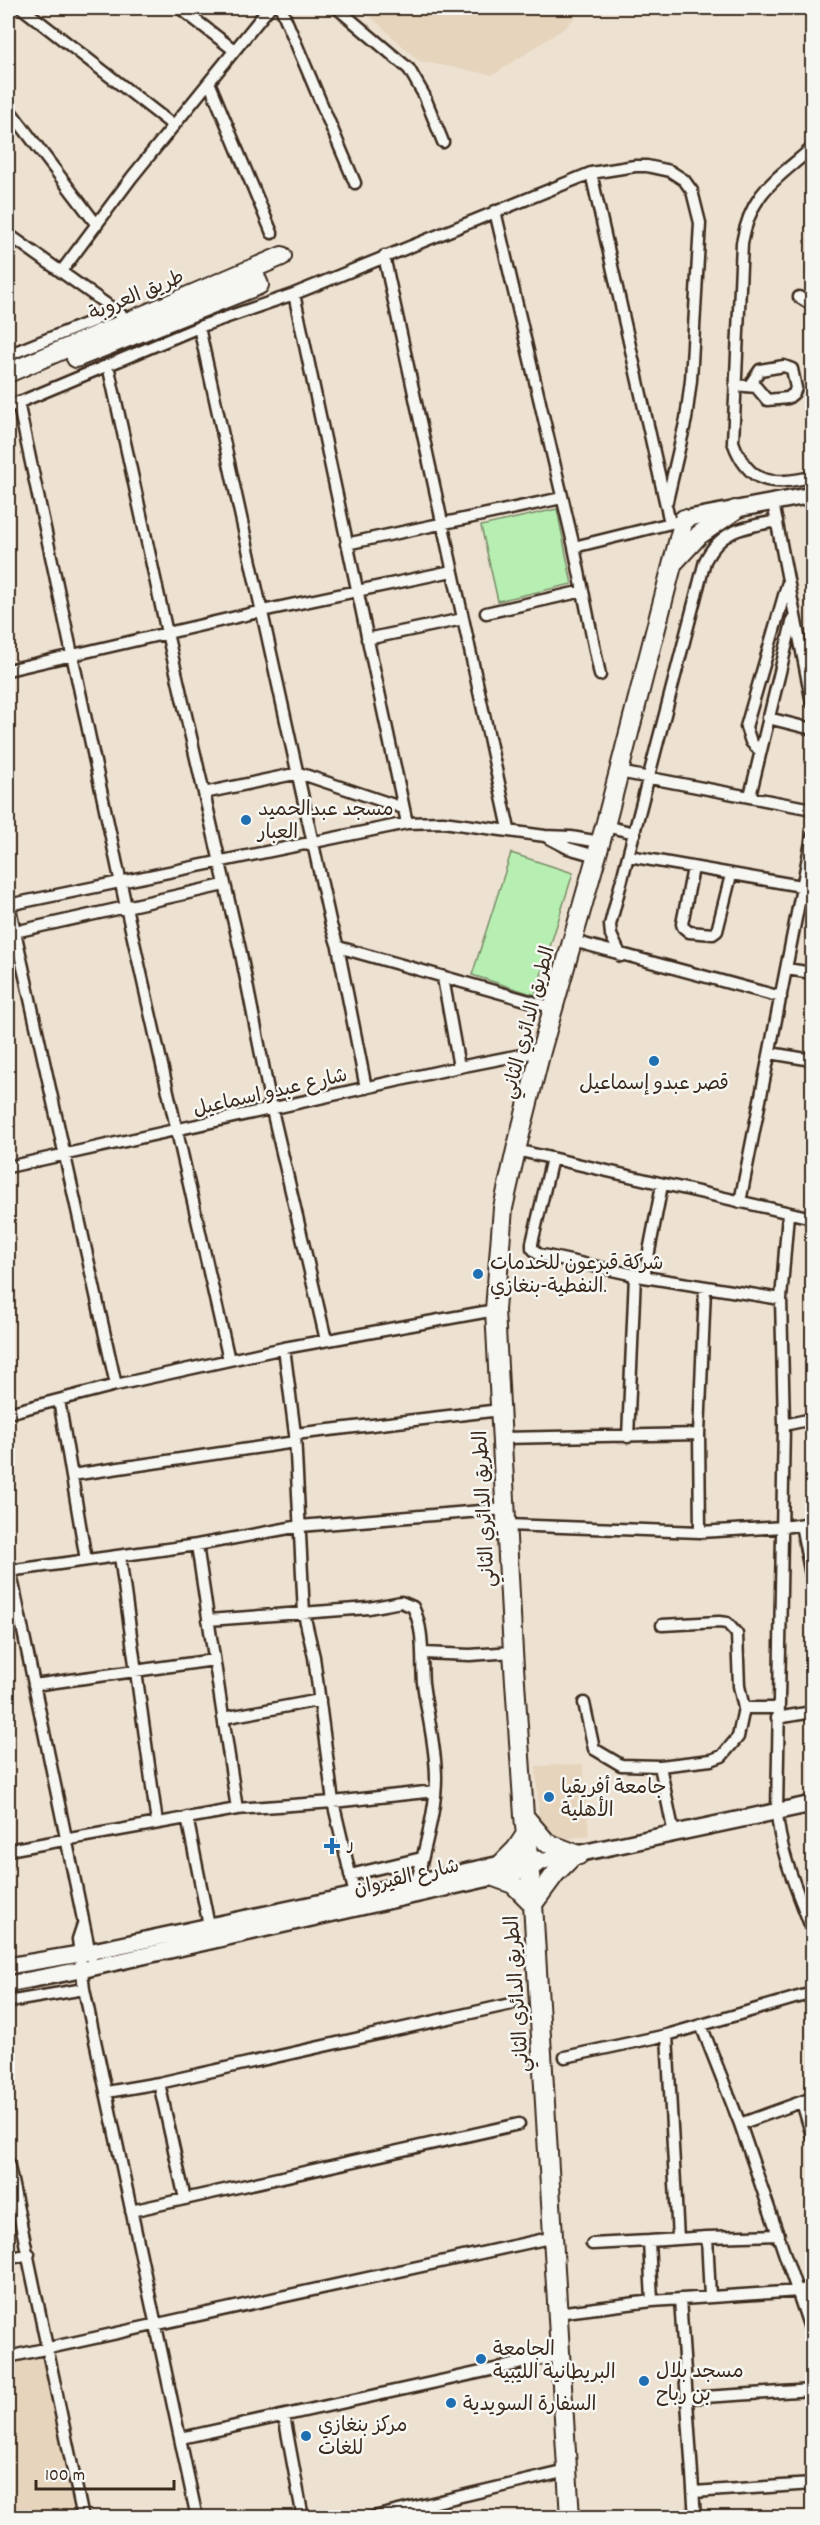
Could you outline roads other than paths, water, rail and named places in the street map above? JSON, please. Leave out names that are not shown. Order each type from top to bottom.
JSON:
[{"type":"main road","name":"طريق العروبة","points":[[8,385],[255,277],[282,256]]},
{"type":"main road","name":"طريق العروبة","points":[[8,373],[130,321],[255,277]]},
{"type":"main road","points":[[677,521],[813,495]]},
{"type":"main road","points":[[672,565],[699,535],[735,510]]},
{"type":"main road","name":"الطريق الدائري الثاني","points":[[570,2517],[533,1904],[534,1863],[525,1825],[513,1652],[495,1310],[503,1208],[516,1150],[541,1051],[601,842],[672,565],[677,521]]},
{"type":"main road","points":[[8,1966],[85,1953],[417,1882],[497,1871],[576,1856],[813,1804]]},
{"type":"main road","points":[[497,1871],[516,1849],[525,1825],[547,1843],[576,1856]]},
{"type":"main road","points":[[497,1871],[533,1904],[555,1874],[576,1856]]},
{"type":"main road","name":"شارع القيروان","points":[[8,1984],[87,1969],[497,1871]]},
{"type":"street","points":[[22,8],[174,126]]},
{"type":"street","points":[[180,8],[234,50]]},
{"type":"street","points":[[61,272],[269,8]]},
{"type":"street","points":[[281,8],[355,183]]},
{"type":"street","points":[[337,8],[409,69],[424,95],[443,142]]},
{"type":"street","points":[[209,82],[272,234]]},
{"type":"street","points":[[8,108],[97,225]]},
{"type":"street","points":[[813,148],[765,189],[751,208],[745,225],[742,243],[733,442],[739,457],[756,477],[778,483],[813,477]]},
{"type":"street","points":[[229,1360],[126,907],[72,656],[13,404],[199,327],[294,294],[591,172],[647,166],[670,171],[684,180],[692,190],[700,223],[691,380],[686,418],[667,501]]},
{"type":"street","points":[[574,547],[677,521],[667,501],[591,172]]},
{"type":"street","points":[[495,210],[574,547],[600,675]]},
{"type":"street","points":[[8,234],[130,321]]},
{"type":"street","points":[[384,256],[509,829]]},
{"type":"street","points":[[294,294],[407,823]]},
{"type":"street","points":[[813,295],[800,297],[813,305]]},
{"type":"street","points":[[8,355],[94,320],[109,307]]},
{"type":"street","points":[[199,327],[331,925],[338,947],[366,1088]]},
{"type":"street","points":[[108,366],[244,968],[272,1110],[326,1340]]},
{"type":"street","points":[[735,385],[749,386]]},
{"type":"street","points":[[346,544],[562,498]]},
{"type":"street","points":[[773,502],[813,703]]},
{"type":"street","points":[[621,956],[610,935],[610,925],[694,597],[708,553],[712,545],[722,537],[751,526],[777,521]]},
{"type":"street","points":[[8,670],[262,611],[452,571]]},
{"type":"street","points":[[760,751],[751,742],[746,727],[788,583]]},
{"type":"street","points":[[486,613],[583,591]]},
{"type":"street","points":[[750,796],[794,616]]},
{"type":"street","points":[[368,639],[463,618]]},
{"type":"street","points":[[768,718],[813,729]]},
{"type":"street","points":[[619,772],[813,808]]},
{"type":"street","points":[[204,794],[299,773],[403,808]]},
{"type":"street","points":[[116,1385],[11,932],[8,903],[122,882],[219,860],[407,823],[443,822],[601,842],[634,833]]},
{"type":"street","points":[[740,1202],[787,969],[801,886],[813,837]]},
{"type":"street","points":[[629,856],[801,886]]},
{"type":"street","points":[[693,868],[682,924],[689,932],[717,932],[731,875]]},
{"type":"street","points":[[11,932],[224,885]]},
{"type":"street","points":[[573,941],[781,998]]},
{"type":"street","points":[[338,947],[554,1008]]},
{"type":"street","points":[[787,969],[813,973]]},
{"type":"street","points":[[443,978],[459,1067]]},
{"type":"street","name":"شارع عبدو اسماعيل","points":[[8,1167],[459,1067],[541,1051]]},
{"type":"street","points":[[770,1053],[813,1060]]},
{"type":"street","points":[[516,1150],[813,1218]]},
{"type":"street","points":[[552,1158],[539,1205],[532,1248],[538,1254],[639,1276],[781,1299]]},
{"type":"street","points":[[627,1437],[639,1276],[662,1185]]},
{"type":"street","points":[[788,1214],[781,1299],[784,1425],[777,1811],[778,1830],[785,1854],[813,1930]]},
{"type":"street","points":[[700,1532],[699,1434],[705,1288]]},
{"type":"street","points":[[8,1413],[116,1385],[285,1348],[495,1310]]},
{"type":"street","points":[[285,1348],[295,1438],[304,1614],[314,1657],[333,1802],[354,1895]]},
{"type":"street","points":[[59,1400],[86,1560]]},
{"type":"street","points":[[72,1475],[295,1438],[500,1410]]},
{"type":"street","points":[[784,1425],[813,1419]]},
{"type":"street","points":[[502,1438],[699,1434]]},
{"type":"street","points":[[9,1571],[196,1545],[300,1526],[506,1517],[700,1532],[801,1526],[813,1522]]},
{"type":"street","points":[[801,1526],[813,1580]]},
{"type":"street","points":[[196,1545],[237,1809]]},
{"type":"street","points":[[120,1556],[157,1823]]},
{"type":"street","points":[[8,1559],[82,1924],[87,1969],[84,1989],[197,2517]]},
{"type":"street","points":[[208,1620],[304,1614],[402,1602],[413,1606],[419,1619],[423,1653],[423,1681],[435,1757],[435,1791],[417,1882]]},
{"type":"street","points":[[584,1703],[594,1749],[621,1766],[660,1766],[711,1760],[722,1756],[738,1737],[744,1708],[739,1686],[737,1634],[733,1628],[719,1622],[662,1625]]},
{"type":"street","points":[[423,1653],[470,1655],[513,1652]]},
{"type":"street","points":[[34,1685],[214,1660]]},
{"type":"street","points":[[223,1718],[320,1700]]},
{"type":"street","points":[[744,1708],[777,1713],[813,1712]]},
{"type":"street","points":[[660,1766],[674,1834]]},
{"type":"street","points":[[8,1850],[237,1809],[435,1791]]},
{"type":"street","points":[[187,1817],[209,1926]]},
{"type":"street","points":[[350,1875],[422,1858]]},
{"type":"street","points":[[8,2002],[84,1989]]},
{"type":"street","points":[[565,2057],[667,2035],[813,1993]]},
{"type":"street","points":[[107,2092],[159,2083],[511,2004]]},
{"type":"street","points":[[701,2025],[740,2124],[813,2334]]},
{"type":"street","points":[[667,2035],[678,2239]]},
{"type":"street","points":[[159,2083],[185,2199]]},
{"type":"street","points":[[740,2124],[807,2100],[813,2136]]},
{"type":"street","points":[[131,2211],[519,2124]]},
{"type":"street","points":[[8,2162],[83,2517]]},
{"type":"street","points":[[592,2244],[779,2235]]},
{"type":"street","points":[[8,2357],[554,2237]]},
{"type":"street","points":[[707,2237],[710,2297]]},
{"type":"street","points":[[649,2241],[652,2301]]},
{"type":"street","points":[[8,2259],[28,2254]]},
{"type":"street","points":[[557,2313],[652,2301],[813,2287]]},
{"type":"street","points":[[680,2299],[695,2517]]},
{"type":"street","points":[[181,2438],[559,2355]]},
{"type":"street","points":[[688,2398],[813,2390]]},
{"type":"street","points":[[284,2416],[303,2517]]},
{"type":"street","points":[[369,2517],[567,2471]]},
{"type":"street","points":[[694,2492],[813,2484]]},
{"type":"place","name":"مسجد عبدالحميد العبار","points":[[246,820]]},
{"type":"place","name":"قصر عبدو إسماعيل","points":[[654,1061]]},
{"type":"place","name":"شركة قبرعون للخدمات النفطية-بنغازي.","points":[[478,1274]]},
{"type":"place","name":"جامعة أفريقيا الأهلية","points":[[549,1797]]},
{"type":"place","name":"J","points":[[332,1846]]},
{"type":"place","name":"الجامعة البريطانية الليبية","points":[[481,2359]]},
{"type":"place","name":"مسجد بلال بن رباح","points":[[644,2381]]},
{"type":"place","name":"السفارة السويدية","points":[[451,2403]]},
{"type":"place","name":"مركز بنغازي للغات","points":[[306,2436]]}]
